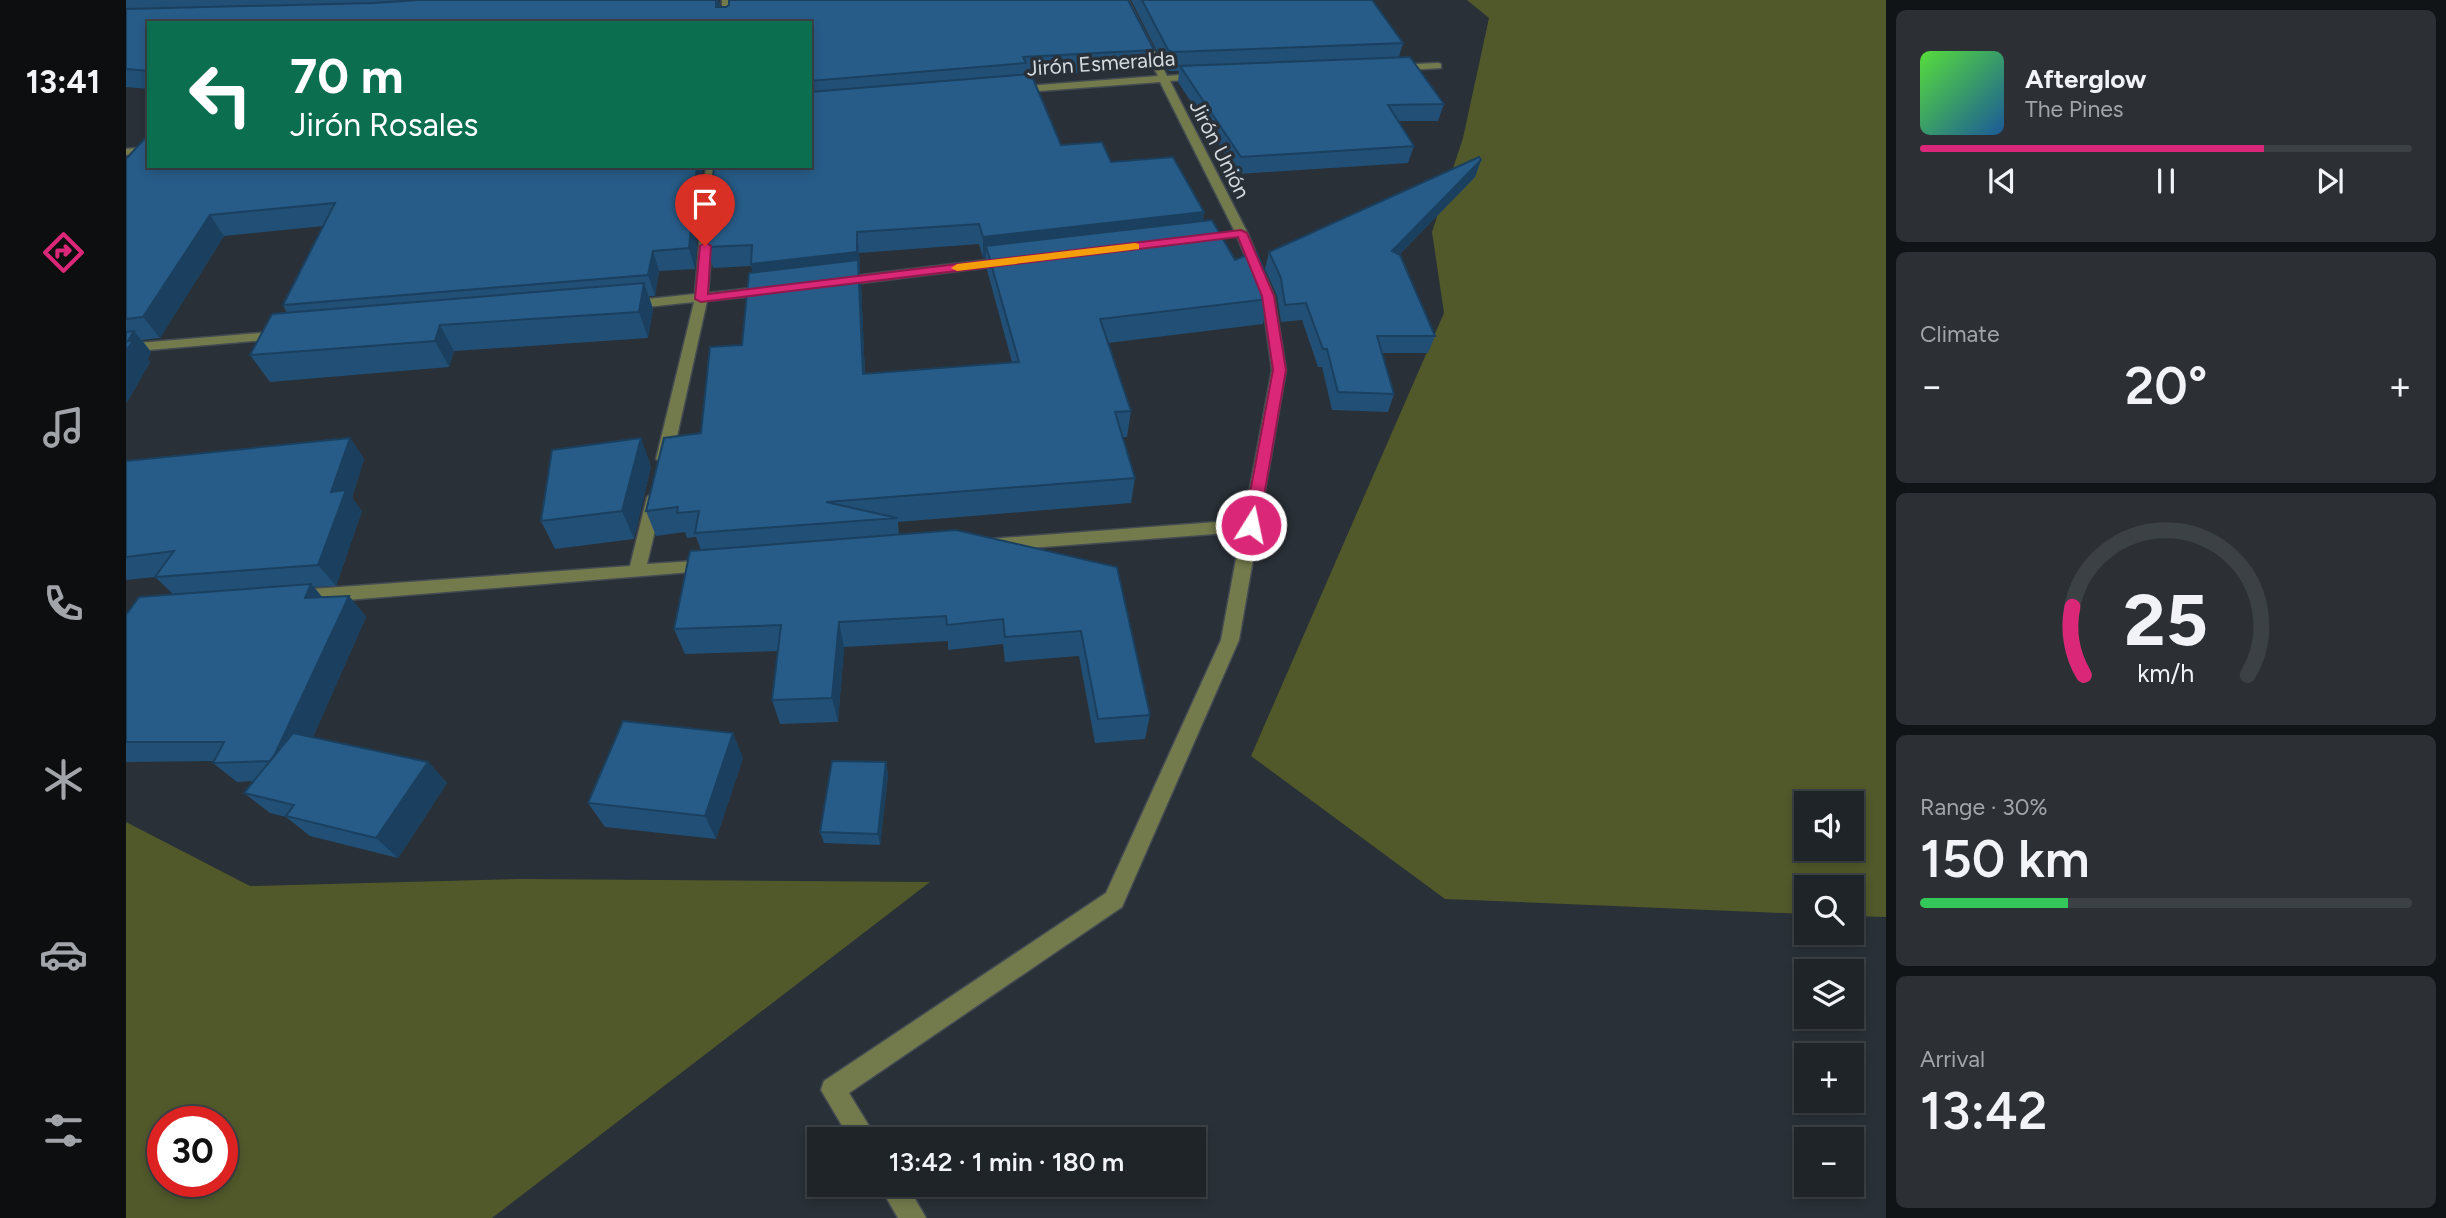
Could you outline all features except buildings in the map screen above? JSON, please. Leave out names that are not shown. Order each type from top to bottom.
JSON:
[{"type":"street","points":[[726,0],[726,21]]},
{"type":"street","name":"Jirón Unión","points":[[856,1127],[833,1090],[1114,900],[1230,640],[1279,370],[1268,296],[1235,234],[1124,0]]},
{"type":"street","points":[[1386,68],[1438,66]]},
{"type":"street","name":"Jirón Esmeralda","points":[[999,91],[1214,75]]},
{"type":"street","points":[[126,152],[147,150]]},
{"type":"street","points":[[137,165],[147,159]]},
{"type":"street","points":[[637,572],[701,299],[712,168]]},
{"type":"street","points":[[826,284],[1020,260]]},
{"type":"street","points":[[620,306],[785,289]]},
{"type":"street","points":[[126,348],[296,334]]},
{"type":"street","points":[[972,546],[1251,525]]},
{"type":"street","points":[[278,599],[721,565]]},
{"type":"street","points":[[900,1197],[913,1218]]},
{"type":"green space","points":[[1467,0],[1886,0],[1886,917],[1864,916],[1864,875],[1794,875],[1794,914],[1445,899],[1251,756],[1444,313],[1432,232],[1463,138],[1489,18]]},
{"type":"green space","points":[[126,822],[250,886],[521,879],[930,882],[492,1218],[126,1218]]},
{"type":"slow traffic","points":[[957,268],[1135,246]]},
{"type":"route","points":[[705,246],[701,299],[1241,233],[1268,296],[1279,370],[1251,525]]}]
